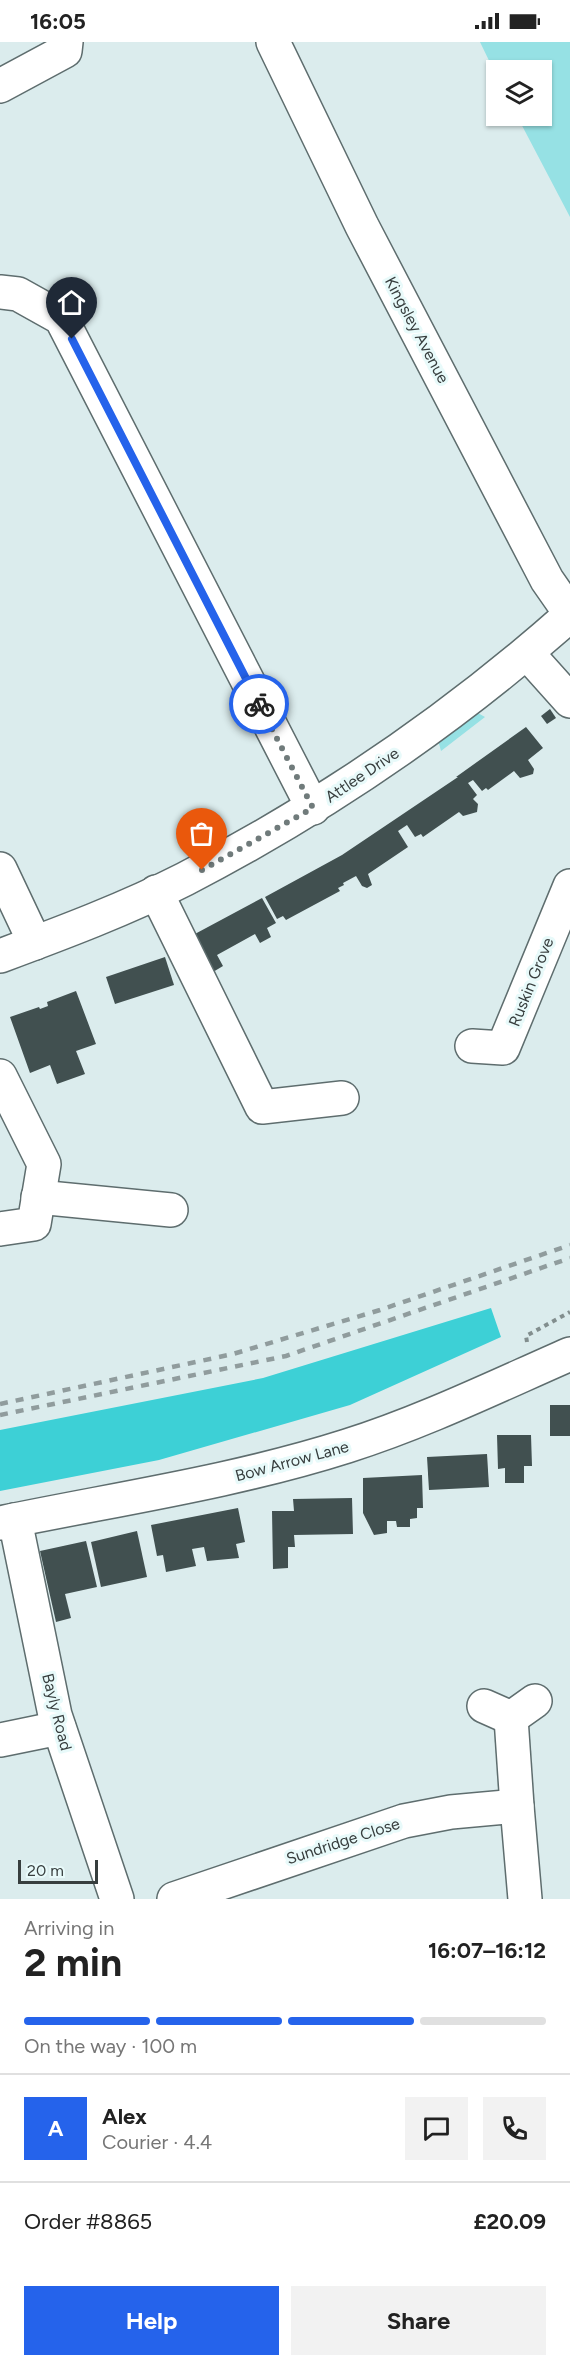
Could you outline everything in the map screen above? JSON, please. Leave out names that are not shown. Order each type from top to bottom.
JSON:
[{"type":"street","points":[[0,86],[64,51],[66,42]]},
{"type":"street","name":"Kingsley Avenue","points":[[273,42],[362,226],[547,580],[570,614]]},
{"type":"street","points":[[0,292],[18,294],[61,318],[313,808]]},
{"type":"street","name":"Attlee Drive","points":[[0,956],[156,892],[313,808],[425,732],[527,653],[570,614]]},
{"type":"street","points":[[527,653],[570,701]]},
{"type":"street","points":[[0,869],[35,943]]},
{"type":"street","name":"Ruskin Grove","points":[[472,1046],[503,1048],[570,886]]},
{"type":"street","points":[[156,892],[262,1107],[342,1098]]},
{"type":"street","points":[[0,1076],[44,1164],[34,1224],[0,1230]]},
{"type":"street","points":[[38,1197],[171,1210]]},
{"type":"street","name":"Bow Arrow Lane","points":[[8,1522],[223,1479],[344,1447],[409,1423],[570,1354]]},
{"type":"street","name":"Bayly Road","points":[[8,1522],[59,1728],[117,1899]]},
{"type":"street","points":[[510,1708],[525,1899]]},
{"type":"street","points":[[0,1740],[59,1728]]},
{"type":"street","name":"Sundridge Close","points":[[174,1899],[404,1821],[451,1812],[517,1806]]},
{"type":"path","points":[[527,1342],[526,1335],[570,1312]]},
{"type":"shaded area","points":[[480,42],[570,42],[570,217],[522,126],[552,126],[552,60],[489,60]]},
{"type":"shaded area","points":[[476,712],[485,717],[441,751],[438,740]]},
{"type":"shaded area","points":[[491,1308],[501,1337],[350,1405],[159,1460],[0,1491],[0,1430],[263,1378]]},
{"type":"building","points":[[550,709],[556,718],[547,724],[541,716]]},
{"type":"building","points":[[526,727],[543,748],[528,760],[534,769],[533,774],[520,778],[514,771],[488,790],[486,788],[482,791],[473,780],[468,783],[477,795],[473,799],[478,804],[477,812],[463,816],[459,812],[423,837],[421,834],[415,837],[407,825],[398,831],[408,847],[368,874],[372,885],[367,888],[362,886],[356,876],[343,883],[344,885],[338,888],[340,891],[286,920],[283,916],[277,919],[265,897],[342,855],[458,777],[456,777]]},
{"type":"building","points":[[262,898],[276,923],[267,928],[271,937],[260,943],[255,934],[217,955],[223,966],[213,972],[193,935]]},
{"type":"building","points":[[165,957],[174,985],[115,1004],[106,977]]},
{"type":"building","points":[[76,991],[96,1044],[76,1051],[85,1074],[57,1084],[50,1065],[30,1073],[10,1017],[48,1006],[47,1002]]},
{"type":"building","points":[[550,1405],[570,1405],[570,1436],[550,1436]]},
{"type":"building","points":[[497,1435],[531,1435],[532,1466],[524,1466],[524,1483],[505,1483],[505,1468],[498,1469]]},
{"type":"building","points":[[487,1454],[489,1487],[429,1490],[427,1457]]},
{"type":"building","points":[[422,1475],[423,1508],[417,1508],[417,1518],[410,1519],[410,1527],[397,1527],[396,1521],[387,1521],[387,1533],[374,1535],[363,1513],[363,1478]]},
{"type":"building","points":[[352,1498],[353,1534],[294,1535],[295,1547],[288,1547],[288,1568],[273,1569],[272,1511],[294,1511],[293,1499]]},
{"type":"building","points":[[238,1508],[245,1542],[236,1544],[239,1558],[207,1561],[204,1547],[192,1549],[196,1566],[166,1572],[163,1555],[157,1556],[151,1525]]},
{"type":"building","points":[[137,1531],[147,1577],[101,1587],[91,1542]]},
{"type":"building","points":[[86,1541],[97,1587],[65,1594],[71,1618],[56,1622],[40,1551]]},
{"type":"railway","points":[[0,1404],[233,1354],[380,1310],[570,1245]]},
{"type":"railway","points":[[0,1415],[286,1356],[570,1258]]},
{"type":"way so far","points":[[202,870],[313,808],[259,704]]},
{"type":"route","points":[[72,339],[259,704]]}]
